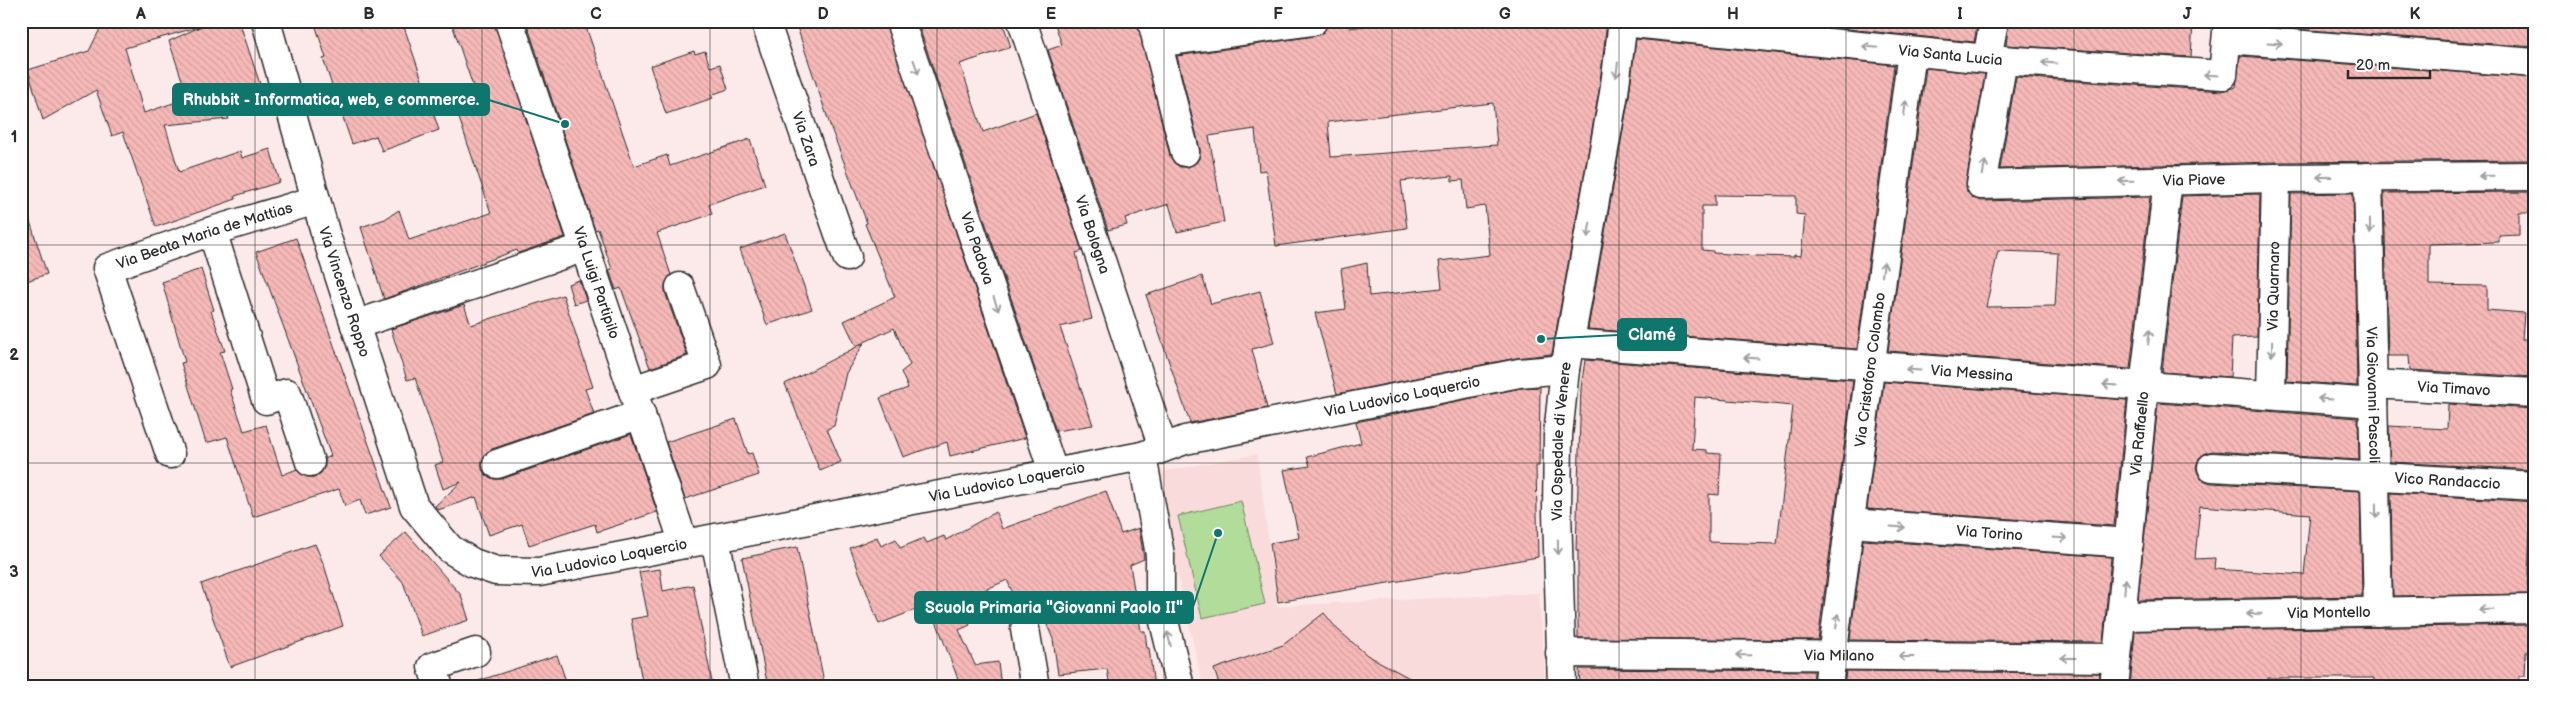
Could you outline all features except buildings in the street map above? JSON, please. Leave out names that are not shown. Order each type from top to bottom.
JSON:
[{"type":"street","name":"Via Vincenzo Roppo","points":[[266,21],[316,200],[354,325],[414,506],[450,550]]},
{"type":"street","name":"Via Luigi Partipilo","points":[[509,21],[684,544]]},
{"type":"street","name":"Via Zara","points":[[765,21],[847,257]]},
{"type":"street","name":"Via Padova","points":[[900,21],[1054,474]]},
{"type":"street","name":"Via Bologna","points":[[1022,21],[1152,452],[1160,555],[1160,605],[1180,687]]},
{"type":"street","points":[[1185,152],[1154,32],[1312,21]]},
{"type":"street","points":[[1994,21],[1995,59]]},
{"type":"street","name":"Via Santa Lucia","points":[[1623,22],[1912,52],[2223,75],[2227,30]]},
{"type":"street","name":"Via Ospedale di Venere","points":[[1562,687],[1558,435],[1567,356],[1614,93],[1623,22]]},
{"type":"street","points":[[2227,30],[2535,63]]},
{"type":"street","name":"Via Cristoforo Colombo","points":[[1828,687],[1912,52]]},
{"type":"street","name":"Via Piave","points":[[1995,59],[1981,185],[2276,178],[2535,176]]},
{"type":"street","name":"Via Giovanni Pascoli","points":[[2368,177],[2378,612]]},
{"type":"street","name":"Via Quarnaro","points":[[2271,395],[2276,178]]},
{"type":"street","name":"Via Raffaello","points":[[2114,687],[2144,388],[2168,180]]},
{"type":"street","name":"Via Beata Maria de Mattias","points":[[170,454],[107,268],[212,231],[316,200]]},
{"type":"street","points":[[212,231],[266,400],[288,393],[310,462]]},
{"type":"street","points":[[354,325],[585,247]]},
{"type":"street","points":[[497,464],[637,402],[707,365],[680,287]]},
{"type":"street","name":"Via Ludovico Loquercio","points":[[450,550],[473,563],[496,571],[539,572],[1054,474],[1152,452],[1185,440],[1510,375],[1567,356]]},
{"type":"street","name":"Via Messina","points":[[1567,356],[1870,367],[2144,388],[2271,395],[2373,393]]},
{"type":"street","name":"Via Timavo","points":[[2373,393],[2535,393]]},
{"type":"street","name":"Vico Randaccio","points":[[2212,466],[2535,486]]},
{"type":"street","name":"Via Torino","points":[[1850,523],[2129,543]]},
{"type":"street","points":[[715,539],[744,687]]},
{"type":"street","name":"Via Montello","points":[[2122,616],[2535,609]]},
{"type":"street","points":[[1026,629],[1035,687]]},
{"type":"street","points":[[439,687],[432,667],[476,652]]},
{"type":"street","name":"Via Milano","points":[[1560,653],[2117,658]]},
{"type":"shaded area","points":[[1257,454],[1277,606],[1539,593],[1546,687],[1203,687],[1155,473]]},
{"type":"green space","points":[[1241,501],[1265,604],[1202,618],[1178,516]]},
{"type":"place","name":"Rhubbit - Informatica, web, e commerce.","points":[[565,124]]},
{"type":"place","name":"Clamé","points":[[1541,339]]},
{"type":"place","name":"Scuola Primaria \"Giovanni Paolo II\"","points":[[1218,533]]}]
